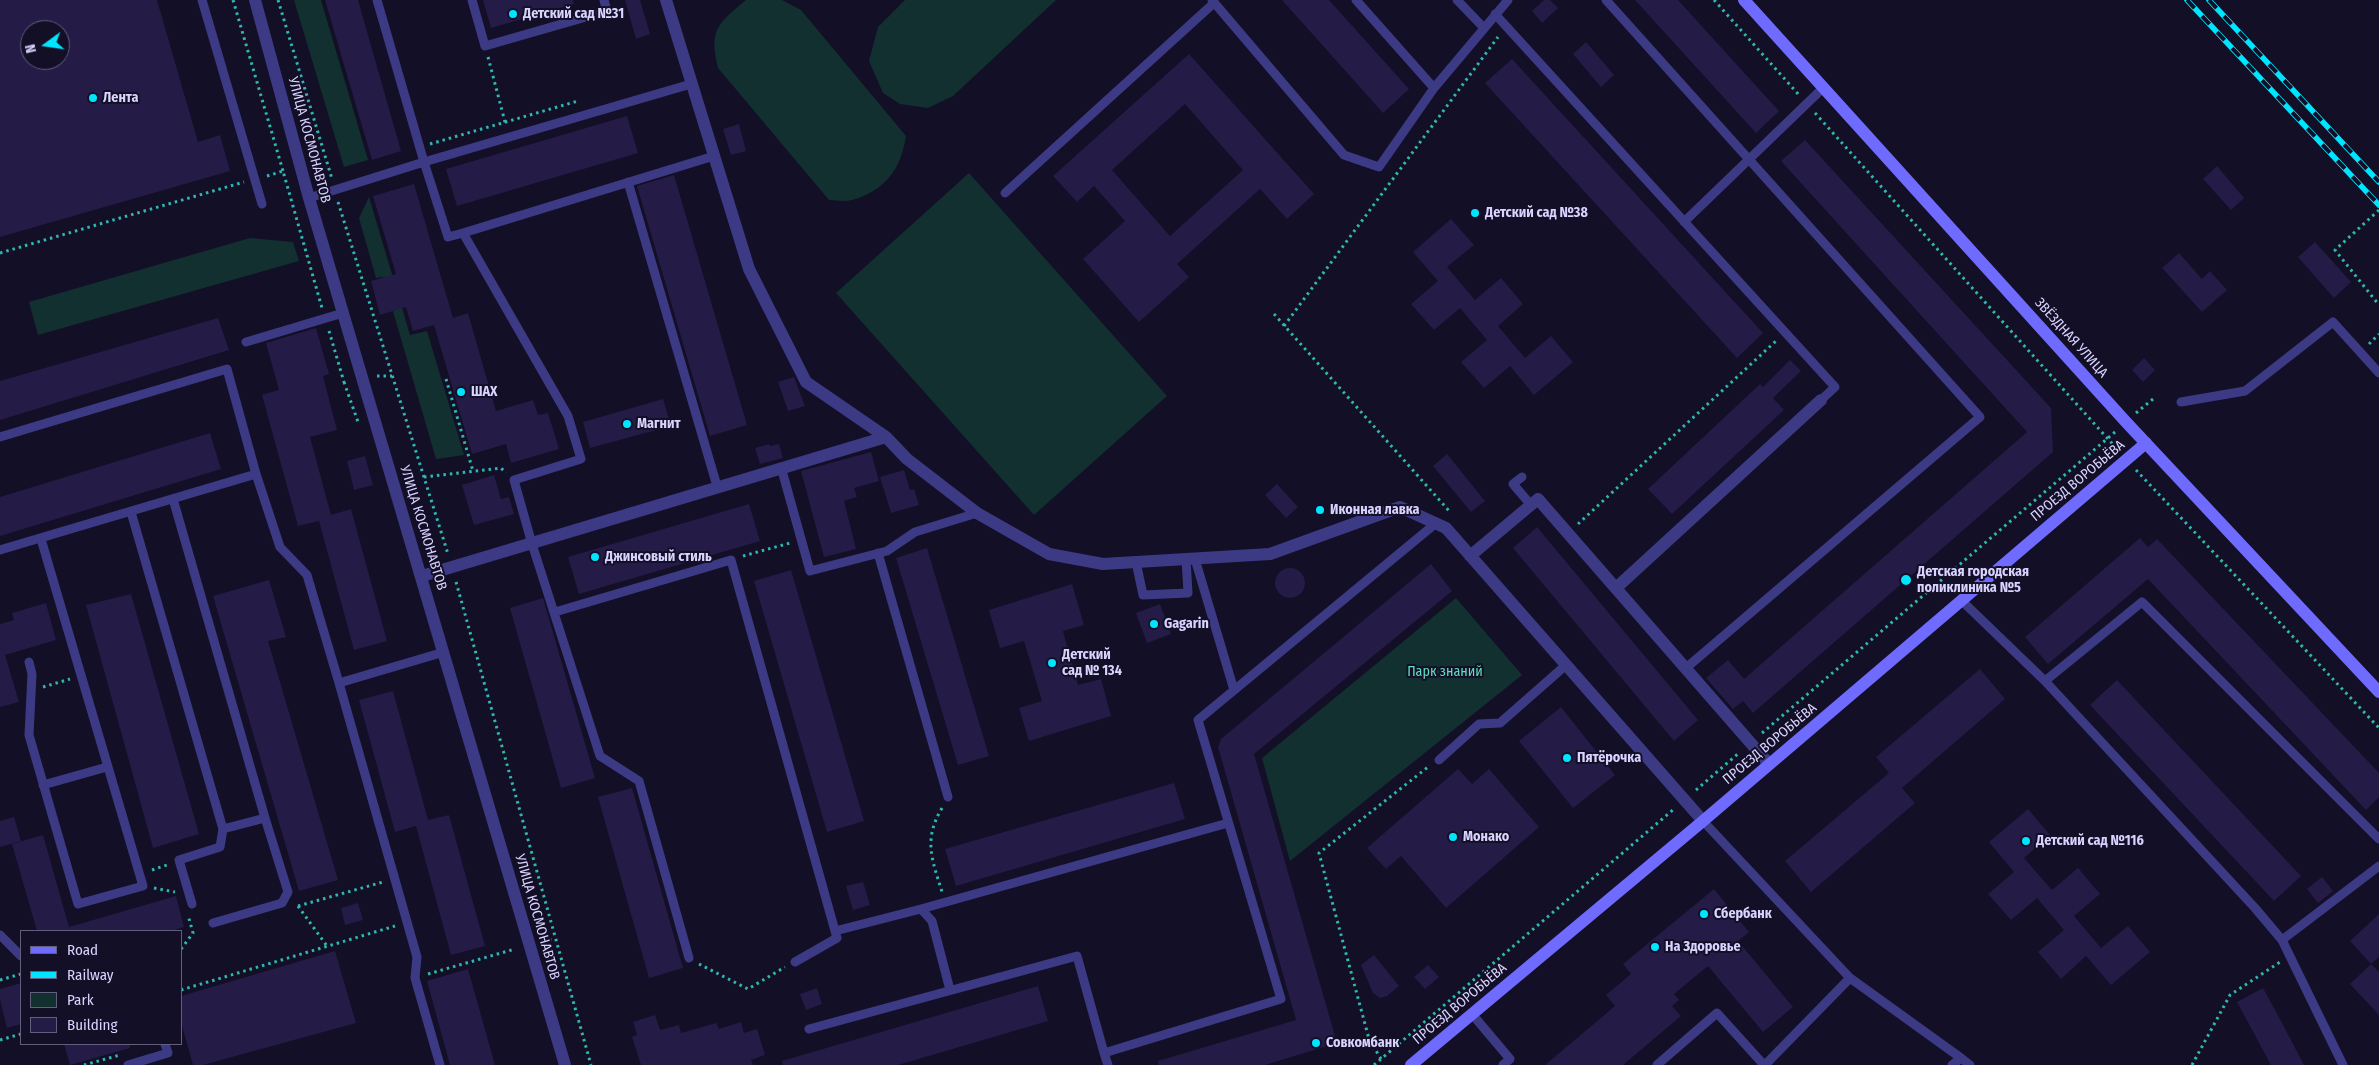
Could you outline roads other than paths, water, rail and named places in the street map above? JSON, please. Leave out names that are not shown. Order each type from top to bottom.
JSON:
[{"type":"main road","name":"ЗВЁЗДНАЯ УЛИЦА","points":[[1744,0],[2146,443],[2379,692]]},
{"type":"main road","name":"ПРОЕЗД ВОРОБЬЁВА","points":[[1411,1065],[1703,821],[2146,443]]},
{"type":"street","name":"УЛИЦА КОСМОНАВТОВ","points":[[255,0],[309,198],[565,1065]]},
{"type":"street","points":[[666,0],[749,269],[806,382],[886,437],[907,459],[978,513],[1049,554],[1103,564],[1270,554],[1400,507],[1446,528],[1703,821]]},
{"type":"street","points":[[1616,588],[1820,400]]},
{"type":"street","points":[[422,576],[717,486],[886,437]]},
{"type":"street","points":[[1470,556],[1538,499],[1769,764]]},
{"type":"lane","points":[[202,0],[262,204]]},
{"type":"lane","points":[[377,0],[424,162],[448,236],[464,233],[714,156]]},
{"type":"lane","points":[[472,0],[485,46],[607,11],[604,0]]},
{"type":"lane","points":[[1356,0],[1434,88]]},
{"type":"lane","points":[[1457,0],[1483,27]]},
{"type":"lane","points":[[1005,193],[1213,2],[1344,155],[1379,167],[1434,88],[1483,27],[1508,0]]},
{"type":"lane","points":[[1606,0],[1980,417],[1686,668]]},
{"type":"lane","points":[[1495,14],[1834,387],[1820,400]]},
{"type":"lane","points":[[309,198],[424,162],[691,84]]},
{"type":"lane","points":[[1684,222],[1824,88]]},
{"type":"lane","points":[[628,182],[717,486]]},
{"type":"lane","points":[[464,233],[568,416],[581,459],[514,480],[532,544],[600,756],[639,781],[689,958]]},
{"type":"lane","points":[[246,342],[343,313]]},
{"type":"lane","points":[[2181,402],[2245,391],[2333,322],[2379,373]]},
{"type":"lane","points":[[0,437],[227,369],[256,474],[280,547],[307,575],[408,922],[417,957],[415,978],[440,1065]]},
{"type":"lane","points":[[781,467],[810,571],[887,551],[915,532],[978,513]]},
{"type":"lane","points":[[0,550],[256,474]]},
{"type":"lane","points":[[1522,477],[1513,484],[1531,505]]},
{"type":"lane","points":[[173,499],[288,892],[282,904],[213,923]]},
{"type":"lane","points":[[131,512],[223,829],[220,847],[179,860],[189,906]]},
{"type":"lane","points":[[1104,1053],[1281,999],[1198,720],[1436,524]]},
{"type":"lane","points":[[29,662],[32,674],[29,735],[78,904],[143,886],[106,767],[41,538]]},
{"type":"lane","points":[[878,553],[948,797]]},
{"type":"lane","points":[[1136,562],[1143,595],[1188,593],[1191,559]]},
{"type":"lane","points":[[1191,559],[1234,690]]},
{"type":"lane","points":[[555,612],[731,560],[837,938],[794,962]]},
{"type":"lane","points":[[1961,600],[2045,681],[2255,908],[2282,940],[2343,1065]]},
{"type":"lane","points":[[2045,681],[2142,602],[2379,840]]},
{"type":"lane","points":[[339,683],[444,652]]},
{"type":"lane","points":[[1438,760],[1479,724],[1500,723],[1566,665]]},
{"type":"lane","points":[[43,785],[106,767]]},
{"type":"lane","points":[[223,829],[265,818]]},
{"type":"lane","points":[[1703,821],[1850,978],[1970,1065]]},
{"type":"lane","points":[[835,931],[922,909],[1228,823]]},
{"type":"lane","points":[[2282,940],[2379,866]]},
{"type":"lane","points":[[922,909],[932,921],[950,990]]},
{"type":"lane","points":[[0,935],[20,955]]},
{"type":"lane","points":[[809,1029],[1077,956],[1108,1065]]},
{"type":"lane","points":[[1657,1065],[1717,1013],[1764,1065],[1850,978]]},
{"type":"lane","points":[[1472,1014],[1510,1059],[1503,1065]]},
{"type":"lane","points":[[128,1065],[168,1054],[166,1045]]},
{"type":"lane","points":[[1952,1065],[1961,1058]]},
{"type":"railway","points":[[2187,0],[2379,205]]},
{"type":"railway","points":[[2209,0],[2379,182]]},
{"type":"place","name":"Детский сад №31","points":[[513,14]]},
{"type":"place","name":"Лента","points":[[93,98]]},
{"type":"place","name":"Детский сад №38","points":[[1475,213]]},
{"type":"place","name":"ШАХ","points":[[461,392]]},
{"type":"place","name":"Магнит","points":[[627,424]]},
{"type":"place","name":"Иконная лавка","points":[[1320,510]]},
{"type":"place","name":"Джинсовый стиль","points":[[595,557]]},
{"type":"place","name":"Детская городская поликлиника №5","points":[[1906,580]]},
{"type":"place","name":"Gagarin","points":[[1154,624]]},
{"type":"place","name":"Детский сад № 134","points":[[1052,663]]},
{"type":"place","name":"Пятёрочка","points":[[1567,758]]},
{"type":"place","name":"Монако","points":[[1453,837]]},
{"type":"place","name":"Детский сад №116","points":[[2026,841]]},
{"type":"place","name":"Сбербанк","points":[[1704,914]]},
{"type":"place","name":"На Здоровье","points":[[1655,947]]},
{"type":"place","name":"Совкомбанк","points":[[1316,1043]]},
{"type":"park label","name":"Парк знаний","points":[[1445,672]]}]
